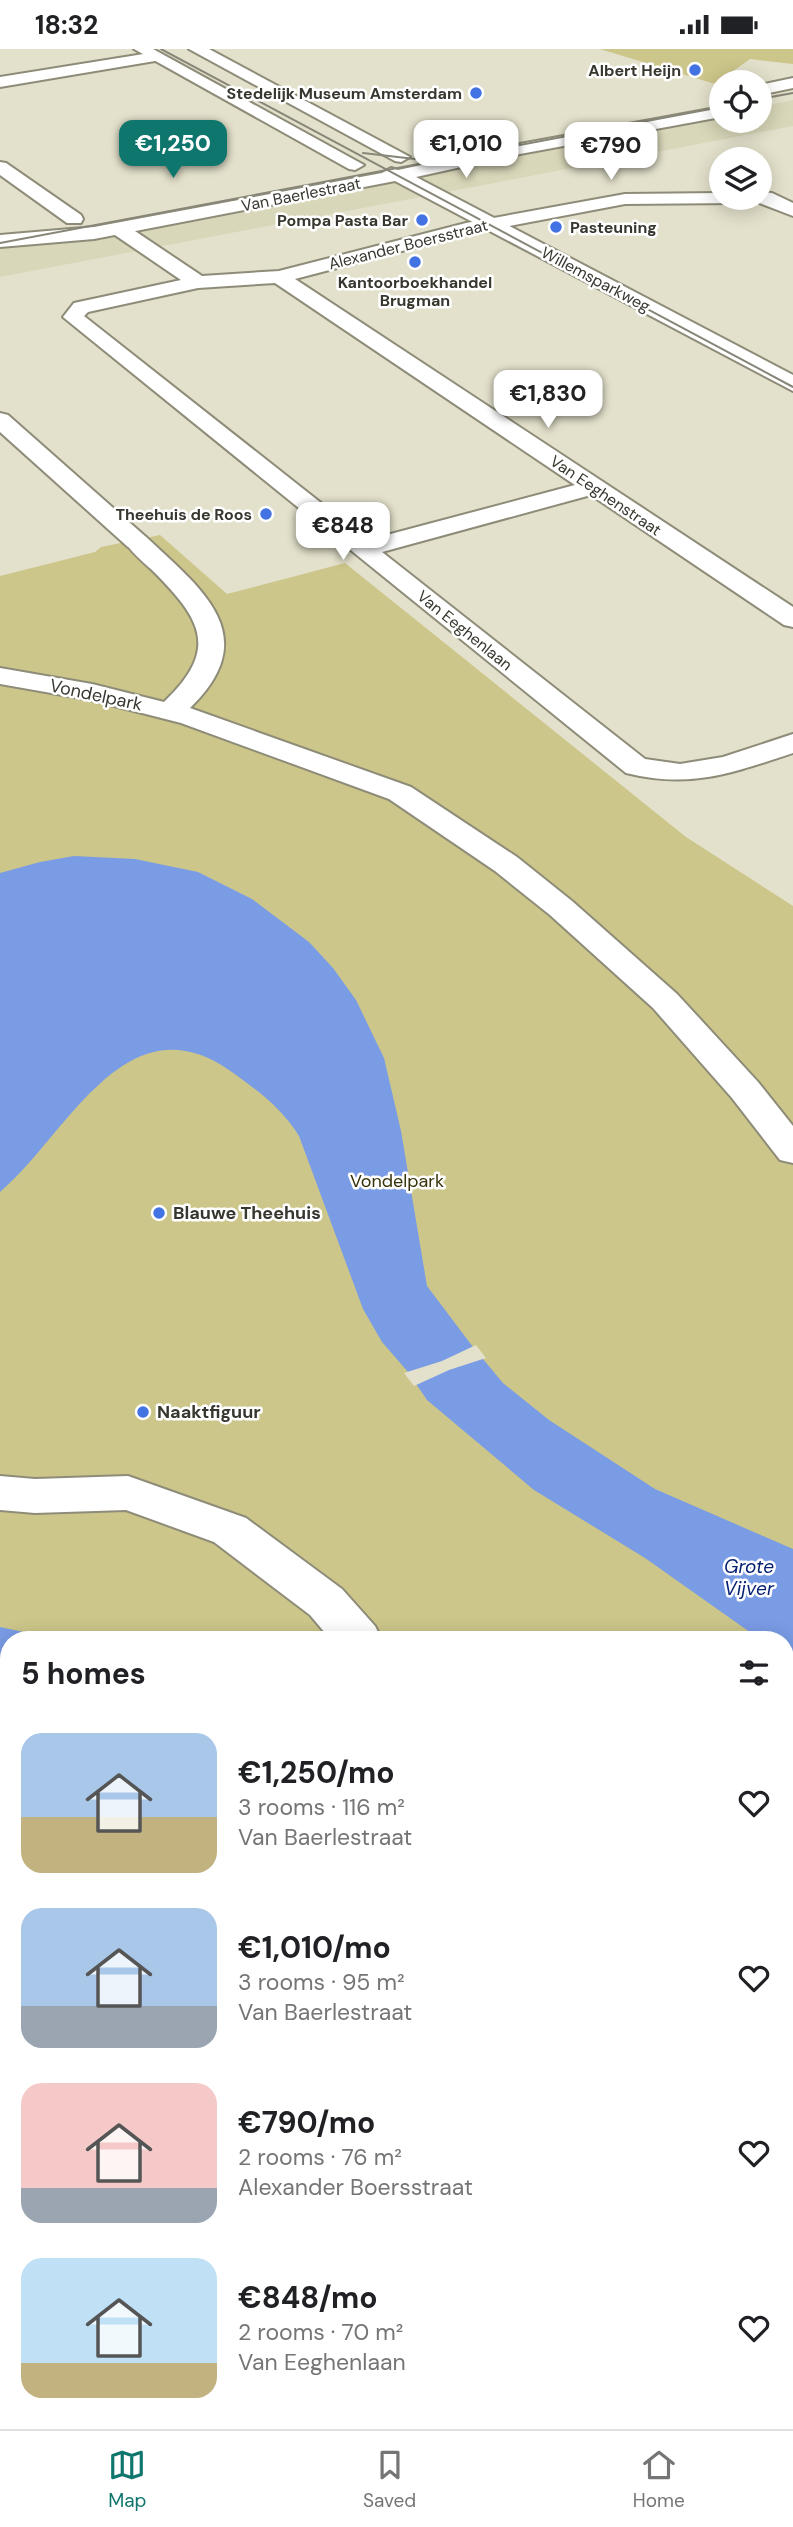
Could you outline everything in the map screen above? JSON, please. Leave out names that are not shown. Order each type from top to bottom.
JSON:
[{"type":"street","name":"Willemsparkweg","points":[[197,49],[400,166],[491,223],[793,384]]},
{"type":"street","points":[[0,82],[149,53],[355,165],[400,166]]},
{"type":"street","points":[[772,87],[793,83]]},
{"type":"street","points":[[772,103],[793,99]]},
{"type":"street","name":"Van Baerlestraat","points":[[1,241],[119,229],[400,166],[709,102]]},
{"type":"street","name":"Van Baerlestraat","points":[[400,166],[520,149],[709,114]]},
{"type":"street","name":"Van Baerlestraat","points":[[1,241],[74,219],[355,165]]},
{"type":"street","points":[[0,167],[74,219]]},
{"type":"street","points":[[772,195],[793,189]]},
{"type":"street","name":"Alexander Boersstraat","points":[[81,307],[198,282],[279,277],[491,223],[625,199],[709,198]]},
{"type":"street","points":[[772,201],[793,210]]},
{"type":"street","points":[[119,229],[198,282]]},
{"type":"street","name":"Van Eeghenstraat","points":[[279,277],[793,619]]},
{"type":"street","name":"Van Eeghenlaan","points":[[81,307],[73,317],[636,767],[680,773],[728,765],[793,743]]},
{"type":"street","points":[[0,420],[137,542],[198,603],[212,626],[214,648],[206,673],[192,695],[170,712]]},
{"type":"street","points":[[364,549],[593,487]]},
{"type":"street","name":"Vondelpark","points":[[0,676],[92,692],[170,712],[317,761],[400,793],[506,864],[561,908],[665,1000],[745,1090],[793,1151]]},
{"type":"street","points":[[0,1493],[35,1496],[128,1493],[230,1530],[326,1602],[351,1631]]},
{"type":"shaded area","points":[[793,100],[793,126],[772,130],[772,104]]},
{"type":"shaded area","points":[[709,116],[709,133],[756,133],[0,277],[0,245]]},
{"type":"green space","points":[[600,49],[793,49],[793,64],[750,59],[735,70],[709,70],[709,82]]},
{"type":"green space","name":"Vondelpark","points":[[160,535],[227,594],[345,563],[686,837],[793,906],[793,1631],[0,1631],[0,576],[95,552],[101,547]]},
{"type":"water","name":"Grote Vijver","points":[[74,856],[135,859],[198,872],[252,899],[309,942],[333,968],[356,1000],[384,1058],[401,1131],[427,1286],[503,1383],[549,1420],[655,1489],[793,1549],[793,1631],[748,1631],[645,1558],[534,1490],[427,1400],[408,1372],[382,1342],[363,1309],[299,1136],[276,1108],[229,1070],[192,1052],[159,1051],[128,1062],[100,1083],[25,1168],[0,1192],[0,873]]},
{"type":"water","points":[[0,1627],[19,1631],[0,1631]]},
{"type":"pier","points":[[476,1345],[486,1358],[449,1370],[414,1386],[404,1373],[442,1361]]},
{"type":"tram line","points":[[161,49],[387,170]]},
{"type":"tram line","points":[[772,97],[793,93]]},
{"type":"tram line","points":[[387,170],[709,109]]},
{"type":"tram line","points":[[363,153],[415,159]]},
{"type":"tram line","points":[[0,243],[387,170]]},
{"type":"tram line","points":[[387,170],[793,387]]},
{"type":"place","name":"Albert Heijn","points":[[695,70]]},
{"type":"place","name":"Stedelijk Museum Amsterdam","points":[[476,93]]},
{"type":"place","name":"Pompa Pasta Bar","points":[[422,220]]},
{"type":"place","name":"Pasteuning","points":[[556,227]]},
{"type":"place","name":"Kantoorboekhandel Brugman","points":[[415,262]]},
{"type":"place","name":"Theehuis de Roos","points":[[266,514]]},
{"type":"place","name":"Blauwe Theehuis","points":[[159,1213]]},
{"type":"place","name":"Naaktfiguur","points":[[143,1412]]}]
